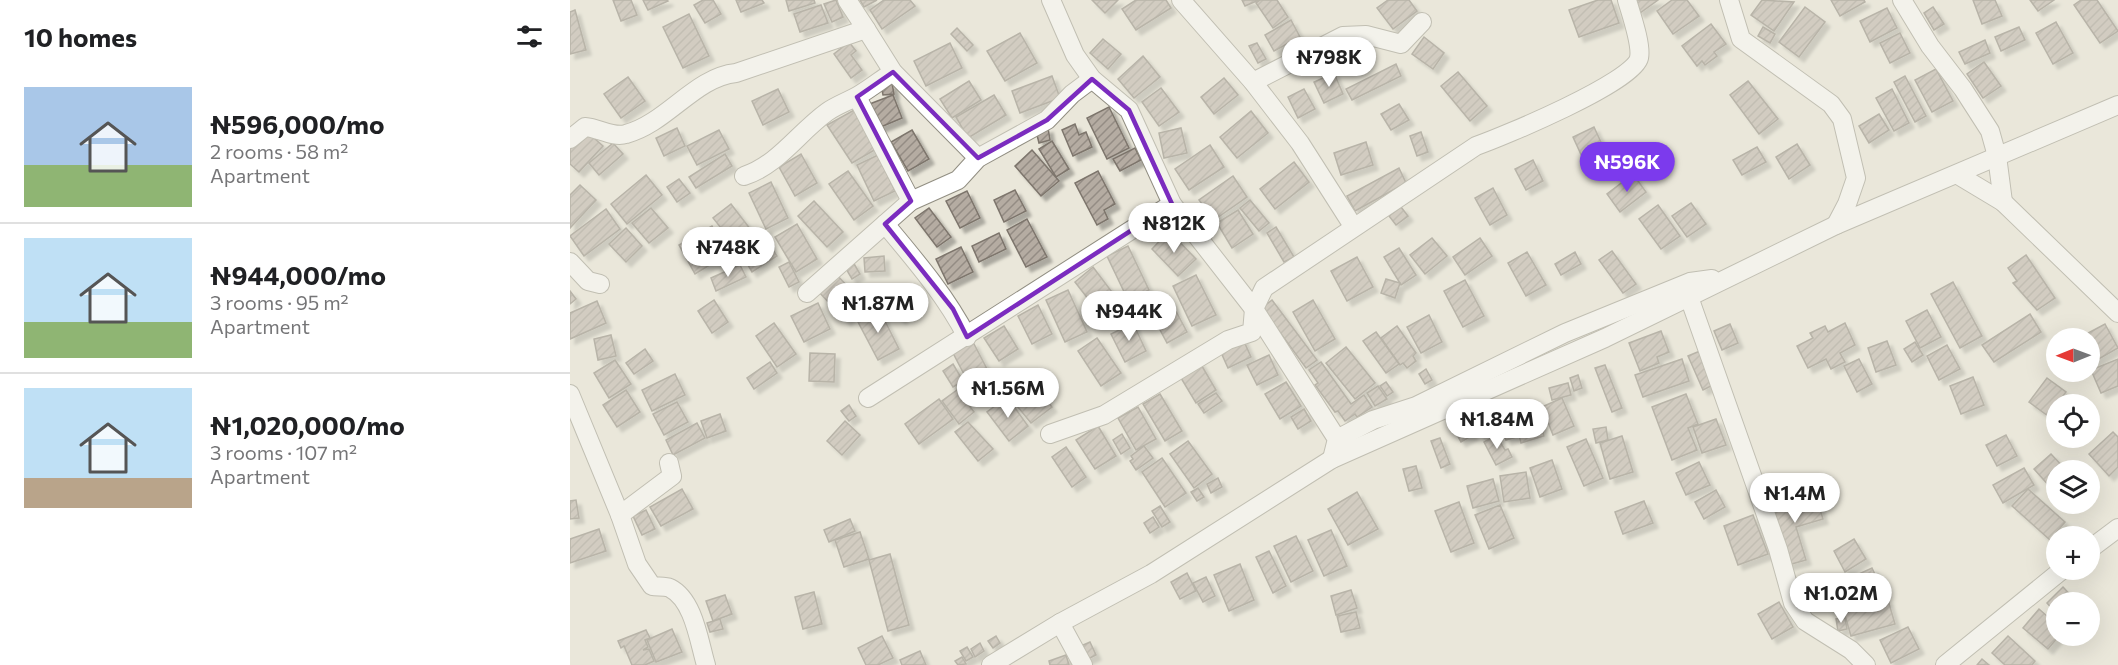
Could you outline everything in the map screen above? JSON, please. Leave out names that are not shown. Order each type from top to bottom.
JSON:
[{"type":"street","points":[[847,0],[893,72],[978,158]]},
{"type":"street","points":[[1181,0],[1253,82],[1300,143],[1353,226]]},
{"type":"street","points":[[1050,434],[1104,415],[1227,340],[1252,332],[1254,309],[1264,288],[1353,226],[1476,146],[1507,135],[1599,91],[1635,66],[1640,52],[1627,0]]},
{"type":"street","points":[[1728,0],[1741,39],[1831,104],[1842,119],[1856,178],[1847,204],[1836,225]]},
{"type":"street","points":[[1905,1],[1930,46],[1963,89],[1990,131],[1997,156],[2003,202]]},
{"type":"street","points":[[1056,4],[1075,55],[1092,80],[1129,110],[1172,204],[1254,309],[1337,439],[1332,459]]},
{"type":"street","points":[[1253,82],[1343,36],[1366,35],[1401,44],[1422,22]]},
{"type":"street","points":[[570,139],[585,127],[602,129],[613,135],[625,135],[664,116],[723,74],[736,73],[866,29]]},
{"type":"street","points":[[744,176],[759,171],[804,134],[825,113],[849,98],[857,97],[893,72]]},
{"type":"street","points":[[807,293],[911,201],[958,180],[978,158],[1047,120],[1072,94],[1092,80]]},
{"type":"street","points":[[857,97],[911,201]]},
{"type":"street","points":[[991,665],[1060,623],[1151,574],[1332,459],[1605,338],[1725,277],[1836,225],[2118,105]]},
{"type":"street","points":[[1958,175],[2003,202],[2118,313]]},
{"type":"street","points":[[868,398],[967,338],[1172,204]]},
{"type":"street","points":[[885,224],[930,279],[939,296],[952,309],[967,338]]},
{"type":"street","points":[[570,262],[588,281],[600,284]]},
{"type":"street","points":[[1337,439],[1373,420],[1416,406],[1565,333],[1690,282],[1725,277]]},
{"type":"street","points":[[1689,297],[1778,549],[1793,603],[1805,621],[1851,650],[1866,664]]},
{"type":"street","points":[[570,394],[620,515],[637,564],[652,586],[669,588],[682,598],[693,622],[706,665]]},
{"type":"street","points":[[620,515],[672,476],[669,463]]},
{"type":"street","points":[[2100,542],[2118,528]]},
{"type":"street","points":[[1945,665],[2050,580]]},
{"type":"street","points":[[1060,623],[1083,665]]},
{"type":"highlighted area","points":[[893,72],[978,158],[1047,120],[1092,79],[1129,110],[1172,204],[967,337],[953,309],[885,224],[911,201],[857,97]]},
{"type":"building","points":[[613,0],[631,0],[637,15],[621,21]]},
{"type":"building","points":[[643,0],[667,0],[668,1],[648,10]]},
{"type":"building","points":[[703,0],[713,0],[721,14],[705,23],[694,5]]},
{"type":"building","points":[[736,0],[762,0],[764,3],[741,12]]},
{"type":"building","points":[[786,0],[814,0],[815,3],[789,11]]},
{"type":"building","points":[[836,0],[843,17],[832,22],[824,4]]},
{"type":"building","points":[[860,0],[877,0],[864,7]]},
{"type":"building","points":[[884,0],[910,0],[915,6],[882,29],[870,10]]},
{"type":"building","points":[[1092,0],[1118,0],[1105,13]]},
{"type":"building","points":[[1136,0],[1166,0],[1171,8],[1136,30],[1122,9]]},
{"type":"building","points":[[1242,0],[1259,0],[1245,6]]},
{"type":"building","points":[[1260,0],[1277,0],[1288,17],[1273,28],[1256,3]]},
{"type":"building","points":[[1388,0],[1409,0],[1417,11],[1393,29],[1377,8]]},
{"type":"building","points":[[1598,0],[1611,0],[1619,23],[1579,37],[1569,10]]},
{"type":"building","points":[[1631,0],[1658,0],[1640,13]]},
{"type":"building","points":[[1672,0],[1687,0],[1699,16],[1673,34],[1657,11]]},
{"type":"building","points":[[1762,0],[1794,2],[1774,31],[1751,15]]},
{"type":"building","points":[[1831,0],[1864,0],[1865,2],[1840,16]]},
{"type":"building","points":[[1973,0],[1995,0],[2002,16],[1982,24]]},
{"type":"building","points":[[2030,0],[2054,0],[2038,11]]},
{"type":"building","points":[[2081,0],[2097,0],[2118,31],[2100,43],[2074,5]]},
{"type":"building","points":[[821,5],[828,23],[800,32],[794,14]]},
{"type":"building","points":[[1805,7],[1825,22],[1799,57],[1779,42]]},
{"type":"building","points":[[1933,7],[1944,24],[1934,30],[1924,13]]},
{"type":"building","points":[[1887,8],[1897,28],[1870,42],[1860,21]]},
{"type":"building","points":[[575,10],[586,50],[570,54],[570,12]]},
{"type":"building","points":[[689,14],[709,56],[683,68],[663,27]]},
{"type":"building","points":[[1291,20],[1300,37],[1274,51],[1265,35]]},
{"type":"building","points":[[2056,22],[2073,53],[2053,64],[2036,33]]},
{"type":"building","points":[[1711,24],[1726,44],[1714,52],[1717,56],[1705,65],[1702,61],[1697,66],[1682,46]]},
{"type":"building","points":[[1763,27],[1775,34],[1770,43],[1758,36]]},
{"type":"building","points":[[2019,27],[2025,40],[2001,51],[1995,37]]},
{"type":"building","points":[[957,28],[973,45],[967,51],[951,34]]},
{"type":"building","points":[[1020,33],[1037,63],[1005,81],[987,51]]},
{"type":"building","points":[[1900,33],[1910,53],[1890,63],[1880,43]]},
{"type":"building","points":[[1424,37],[1444,53],[1433,69],[1412,54]]},
{"type":"building","points":[[1103,39],[1121,54],[1108,69],[1090,53]]},
{"type":"building","points":[[1985,40],[1990,53],[1965,64],[1959,52]]},
{"type":"building","points":[[849,42],[856,51],[851,55],[862,70],[851,78],[834,54]]},
{"type":"building","points":[[950,43],[962,68],[926,86],[914,61]]},
{"type":"building","points":[[1257,43],[1266,59],[1258,63],[1249,46]]},
{"type":"building","points":[[1143,56],[1160,77],[1134,98],[1118,79]]},
{"type":"building","points":[[1984,62],[2001,86],[1983,98],[1967,74]]},
{"type":"building","points":[[1396,64],[1401,76],[1352,100],[1346,89]]},
{"type":"building","points":[[1936,69],[1953,101],[1932,112],[1915,80]]},
{"type":"building","points":[[1458,72],[1487,106],[1470,121],[1441,86]]},
{"type":"building","points":[[1334,73],[1343,94],[1324,103],[1314,82]]},
{"type":"building","points":[[1052,76],[1060,98],[1020,113],[1012,91]]},
{"type":"building","points":[[1905,76],[1926,116],[1915,122],[1894,82]]},
{"type":"building","points":[[628,77],[645,101],[621,118],[604,94]]},
{"type":"building","points":[[1224,78],[1238,95],[1214,114],[1201,97]]},
{"type":"building","points":[[969,81],[981,100],[952,118],[940,99]]},
{"type":"building","points":[[1748,81],[1778,119],[1759,134],[1730,95]]},
{"type":"building","points":[[892,83],[894,94],[883,95],[881,85]]},
{"type":"building","points":[[1161,88],[1179,112],[1159,126],[1142,102]]},
{"type":"building","points":[[778,89],[789,112],[763,125],[752,101]]},
{"type":"building","points":[[1304,89],[1315,109],[1298,118],[1288,97]]},
{"type":"building","points":[[1892,89],[1909,123],[1894,131],[1876,98]]},
{"type":"building","points":[[893,95],[902,118],[876,129],[867,105]]},
{"type":"building","points":[[994,95],[1006,115],[968,138],[956,117]]},
{"type":"building","points":[[1399,104],[1409,120],[1391,130],[1381,114]]},
{"type":"building","points":[[1109,107],[1129,148],[1107,159],[1087,118]]},
{"type":"building","points":[[856,109],[878,148],[852,163],[827,125]]},
{"type":"building","points":[[1251,111],[1268,133],[1237,158],[1220,137]]},
{"type":"building","points":[[1879,114],[1889,130],[1869,143],[1859,126]]},
{"type":"building","points":[[1075,124],[1079,135],[1086,132],[1092,147],[1073,156],[1062,130]]},
{"type":"building","points":[[1594,127],[1605,151],[1584,161],[1573,137]]},
{"type":"building","points":[[677,128],[685,146],[664,156],[656,138]]},
{"type":"building","points":[[1048,128],[1050,140],[1039,143],[1036,131]]},
{"type":"building","points":[[1181,128],[1187,153],[1164,158],[1159,133]]},
{"type":"building","points":[[719,130],[729,149],[697,165],[687,146]]},
{"type":"building","points":[[912,130],[929,159],[908,171],[891,142]]},
{"type":"building","points":[[586,131],[603,146],[579,172],[570,164],[570,149]]},
{"type":"building","points":[[1421,132],[1428,152],[1417,156],[1410,136]]},
{"type":"building","points":[[1052,141],[1069,169],[1056,177],[1039,149]]},
{"type":"building","points":[[1366,142],[1373,165],[1341,175],[1334,153]]},
{"type":"building","points":[[613,143],[623,154],[599,175],[589,163]]},
{"type":"building","points":[[1797,144],[1810,165],[1789,179],[1776,157]]},
{"type":"building","points":[[1210,145],[1224,167],[1189,190],[1175,169]]},
{"type":"building","points":[[1757,147],[1766,162],[1742,175],[1733,160]]},
{"type":"building","points":[[1135,148],[1141,160],[1120,171],[1113,159]]},
{"type":"building","points":[[1032,150],[1059,181],[1041,196],[1015,166]]},
{"type":"building","points":[[725,154],[732,166],[696,188],[689,177]]},
{"type":"building","points":[[801,154],[817,183],[795,196],[779,167]]},
{"type":"building","points":[[878,155],[895,191],[874,201],[857,165]]},
{"type":"building","points":[[1533,160],[1543,181],[1526,190],[1515,169]]},
{"type":"building","points":[[1294,162],[1309,182],[1275,209],[1260,189]]},
{"type":"building","points":[[1399,168],[1406,183],[1355,211],[1347,196]]},
{"type":"building","points":[[848,171],[873,206],[854,220],[829,184]]},
{"type":"building","points":[[1098,171],[1115,204],[1104,210],[1108,219],[1097,225],[1075,183]]},
{"type":"building","points":[[1633,174],[1646,192],[1620,212],[1607,194]]},
{"type":"building","points":[[646,175],[662,195],[627,224],[611,204]]},
{"type":"building","points":[[1233,176],[1247,197],[1214,220],[1199,200]]},
{"type":"building","points":[[679,179],[690,193],[677,202],[667,187]]},
{"type":"building","points":[[771,182],[788,218],[766,229],[749,193]]},
{"type":"building","points":[[580,185],[596,200],[570,228],[570,195]]},
{"type":"building","points":[[1493,188],[1507,215],[1490,225],[1475,198]]},
{"type":"building","points":[[1015,190],[1026,211],[1004,222],[994,200]]},
{"type":"building","points":[[967,191],[980,218],[960,228],[946,201]]},
{"type":"building","points":[[1250,200],[1269,223],[1259,231],[1240,208]]},
{"type":"building","points":[[814,201],[843,232],[827,247],[798,216]]},
{"type":"building","points":[[1691,203],[1706,224],[1687,237],[1672,216]]},
{"type":"building","points":[[731,204],[754,234],[737,248],[713,218]]},
{"type":"building","points":[[1658,205],[1680,236],[1661,249],[1639,219]]},
{"type":"building","points":[[1401,207],[1408,216],[1396,225],[1389,216]]},
{"type":"building","points":[[651,208],[668,228],[649,243],[632,223]]},
{"type":"building","points":[[929,208],[951,237],[937,247],[915,218]]},
{"type":"building","points":[[606,209],[620,229],[584,256],[570,236]]},
{"type":"building","points":[[1238,210],[1253,234],[1232,248],[1217,223]]},
{"type":"building","points":[[1027,219],[1047,257],[1026,267],[1007,230]]},
{"type":"building","points":[[797,224],[817,259],[796,272],[775,237]]},
{"type":"building","points":[[712,226],[728,254],[695,274],[679,245]]},
{"type":"building","points":[[1276,227],[1294,257],[1284,262],[1267,233]]},
{"type":"building","points":[[626,228],[642,246],[626,262],[609,244]]},
{"type":"building","points":[[1169,231],[1196,259],[1178,276],[1152,249]]},
{"type":"building","points":[[999,233],[1006,249],[979,262],[972,246]]},
{"type":"building","points":[[1432,238],[1447,256],[1425,274],[1410,255]]},
{"type":"building","points":[[1480,238],[1492,256],[1465,275],[1453,257]]},
{"type":"building","points":[[769,244],[777,256],[752,272],[745,260]]},
{"type":"building","points":[[1128,246],[1149,290],[1128,300],[1107,256]]},
{"type":"building","points":[[961,247],[973,272],[948,284],[936,259]]},
{"type":"building","points":[[1399,248],[1416,275],[1401,285],[1384,257]]},
{"type":"building","points":[[1612,251],[1636,284],[1623,293],[1599,260]]},
{"type":"building","points":[[1527,252],[1546,285],[1526,296],[1508,263]]},
{"type":"building","points":[[1575,252],[1581,264],[1561,275],[1555,264]]},
{"type":"building","points":[[2026,255],[2055,298],[2037,310],[2013,283],[2017,281],[2008,268]]},
{"type":"building","points":[[884,256],[885,271],[865,272],[864,258]]},
{"type":"building","points":[[1357,257],[1373,287],[1347,301],[1331,271]]},
{"type":"building","points":[[789,262],[799,282],[789,287],[779,267]]},
{"type":"building","points":[[853,262],[860,274],[852,279],[845,267]]},
{"type":"building","points":[[740,265],[746,277],[716,291],[711,278]]},
{"type":"building","points":[[1093,267],[1121,304],[1103,318],[1075,282]]},
{"type":"building","points":[[836,274],[864,304],[846,321],[818,291]]},
{"type":"building","points":[[1196,275],[1216,315],[1192,326],[1173,286]]},
{"type":"building","points":[[1386,279],[1400,283],[1395,298],[1381,293]]},
{"type":"building","points":[[1465,280],[1484,316],[1463,327],[1444,291]]},
{"type":"building","points":[[1953,282],[1982,336],[1960,348],[1931,294]]},
{"type":"building","points":[[898,286],[916,302],[901,319],[883,304]]},
{"type":"building","points":[[1068,290],[1087,332],[1065,342],[1046,300]]},
{"type":"building","points":[[570,291],[576,299],[570,304]]},
{"type":"building","points":[[714,300],[728,322],[712,333],[698,311]]},
{"type":"building","points":[[1170,300],[1187,332],[1167,343],[1150,311]]},
{"type":"building","points":[[1272,300],[1317,360],[1306,368],[1262,308]]},
{"type":"building","points":[[1313,300],[1335,339],[1315,351],[1293,312]]},
{"type":"building","points":[[597,301],[606,323],[570,339],[570,313]]},
{"type":"building","points":[[818,303],[830,329],[804,342],[791,316]]},
{"type":"building","points":[[1038,305],[1052,334],[1032,344],[1018,316]]},
{"type":"building","points":[[879,309],[899,349],[878,360],[857,320]]},
{"type":"building","points":[[1927,310],[1941,337],[1920,348],[1906,321]]},
{"type":"building","points":[[2030,314],[2041,332],[1994,362],[1982,345]]},
{"type":"building","points":[[1429,315],[1442,342],[1421,353],[1407,327]]},
{"type":"building","points":[[774,323],[796,354],[777,367],[756,336]]},
{"type":"building","points":[[1133,323],[1146,351],[1125,362],[1111,334]]},
{"type":"building","points":[[1845,323],[1855,345],[1840,353],[1845,362],[1831,369],[1826,359],[1808,368],[1797,346],[1813,338],[1810,333],[1825,326],[1828,332]]},
{"type":"building","points":[[1730,324],[1738,343],[1722,350],[1714,331]]},
{"type":"building","points":[[2105,324],[2118,348],[2100,358],[2100,328],[2098,328]]},
{"type":"building","points":[[1004,326],[1018,349],[999,361],[984,338]]},
{"type":"building","points":[[1397,326],[1416,353],[1413,356],[1416,361],[1407,368],[1403,363],[1400,365],[1381,338]]},
{"type":"building","points":[[1661,331],[1669,352],[1657,357],[1659,363],[1640,371],[1629,343]]},
{"type":"building","points":[[1376,332],[1399,364],[1386,373],[1363,341]]},
{"type":"building","points":[[611,335],[616,356],[598,360],[594,339]]},
{"type":"building","points":[[1242,337],[1251,357],[1228,368],[1219,348]]},
{"type":"building","points":[[1097,338],[1121,373],[1101,386],[1078,351]]},
{"type":"building","points":[[1887,341],[1896,365],[1876,372],[1868,348]]},
{"type":"building","points":[[973,342],[987,369],[967,380],[953,353]]},
{"type":"building","points":[[1915,342],[1923,355],[1912,362],[1904,349]]},
{"type":"building","points":[[1947,345],[1960,369],[1939,380],[1927,356]]},
{"type":"building","points":[[1346,347],[1375,383],[1355,399],[1326,363]]},
{"type":"building","points":[[645,349],[653,361],[634,374],[626,363]]},
{"type":"building","points":[[1700,351],[1715,384],[1703,390],[1688,356]]},
{"type":"building","points":[[810,353],[835,354],[834,382],[809,381]]},
{"type":"building","points":[[1269,355],[1278,375],[1257,385],[1247,365]]},
{"type":"building","points":[[1682,359],[1689,381],[1643,397],[1635,375]]},
{"type":"building","points":[[1859,359],[1872,384],[1857,392],[1844,366]]},
{"type":"building","points":[[2118,359],[2118,386],[2101,393],[2096,382],[2100,382],[2100,366]]},
{"type":"building","points":[[615,360],[631,384],[609,398],[594,373]]},
{"type":"building","points":[[1199,361],[1216,390],[1196,403],[1178,373]]},
{"type":"building","points":[[770,362],[777,373],[754,389],[747,378]]},
{"type":"building","points":[[1321,362],[1351,404],[1364,395],[1372,407],[1357,417],[1355,414],[1345,421],[1338,411],[1335,412],[1315,385],[1318,383],[1309,370]]},
{"type":"building","points":[[953,364],[963,381],[953,387],[943,371]]},
{"type":"building","points":[[1605,365],[1622,408],[1612,412],[1595,368]]},
{"type":"building","points":[[1426,369],[1432,380],[1425,384],[1419,374]]},
{"type":"building","points":[[1022,371],[1031,383],[1012,398],[1002,387]]},
{"type":"building","points":[[675,374],[685,395],[652,411],[642,390]]},
{"type":"building","points":[[989,375],[994,386],[970,398],[964,388]]},
{"type":"building","points":[[1578,375],[1582,388],[1574,391],[1570,378]]},
{"type":"building","points":[[1973,377],[1984,405],[1961,414],[1950,386]]},
{"type":"building","points":[[2046,379],[2046,382],[2052,382],[2066,392],[2064,394],[2046,394],[2046,415],[2029,402]]},
{"type":"building","points":[[1286,382],[1301,406],[1280,419],[1265,394]]},
{"type":"building","points":[[1386,382],[1393,392],[1387,396],[1380,386]]},
{"type":"building","points":[[1568,383],[1571,395],[1552,400],[1549,388]]},
{"type":"building","points":[[1034,384],[1052,407],[1031,423],[1013,401]]},
{"type":"building","points":[[1378,386],[1387,399],[1375,406],[1367,393]]},
{"type":"building","points":[[626,390],[640,412],[617,427],[603,405]]},
{"type":"building","points":[[957,390],[974,412],[959,424],[942,401]]},
{"type":"building","points":[[1216,393],[1222,401],[1204,413],[1198,404]]},
{"type":"building","points":[[1160,394],[1182,431],[1165,441],[1143,404]]},
{"type":"building","points":[[1686,394],[1698,424],[1688,428],[1697,450],[1672,460],[1652,407]]},
{"type":"building","points":[[1007,397],[1028,426],[1009,441],[987,412]]},
{"type":"building","points":[[1562,398],[1574,426],[1553,435],[1542,407]]},
{"type":"building","points":[[939,399],[953,419],[919,444],[905,424]]},
{"type":"building","points":[[677,402],[688,422],[664,435],[653,414]]},
{"type":"building","points":[[849,405],[856,416],[849,421],[841,411]]},
{"type":"building","points":[[1138,407],[1156,439],[1136,450],[1118,418]]},
{"type":"building","points":[[1304,409],[1311,421],[1298,429],[1291,417]]},
{"type":"building","points":[[1537,410],[1544,436],[1521,443],[1514,417]]},
{"type":"building","points":[[720,414],[726,431],[707,438],[701,421]]},
{"type":"building","points":[[1510,416],[1517,437],[1506,440],[1500,420]]},
{"type":"building","points":[[1483,418],[1488,433],[1480,436],[1475,421]]},
{"type":"building","points":[[1716,419],[1726,445],[1702,453],[1693,427]]},
{"type":"building","points":[[845,421],[860,435],[842,455],[827,441]]},
{"type":"building","points":[[968,422],[993,449],[978,461],[955,432]]},
{"type":"building","points":[[697,423],[705,438],[673,455],[666,440]]},
{"type":"building","points":[[1098,426],[1116,456],[1095,469],[1076,440]]},
{"type":"building","points":[[1467,426],[1473,435],[1461,442],[1456,433]]},
{"type":"building","points":[[1606,427],[1608,440],[1596,443],[1593,429]]},
{"type":"building","points":[[2113,432],[2118,437],[2118,467],[2109,476],[2100,466],[2100,460],[2094,460],[2089,454],[2096,448],[2100,448],[2100,444]]},
{"type":"building","points":[[1122,434],[1130,448],[1121,454],[1113,440]]},
{"type":"building","points":[[1496,435],[1512,457],[1496,465],[1484,442]]},
{"type":"building","points":[[2006,435],[2017,456],[1997,466],[1986,445]]},
{"type":"building","points":[[1622,436],[1633,472],[1610,479],[1600,443]]},
{"type":"building","points":[[1440,438],[1450,464],[1441,468],[1431,441]]},
{"type":"building","points":[[1586,439],[1603,478],[1584,486],[1567,447]]},
{"type":"building","points":[[1188,441],[1212,474],[1194,488],[1170,454]]},
{"type":"building","points":[[1144,446],[1153,458],[1136,470],[1130,461],[1133,459],[1131,456]]},
{"type":"building","points":[[1066,447],[1086,477],[1072,487],[1052,457]]},
{"type":"building","points":[[2051,454],[2057,460],[2046,460],[2046,482],[2034,469]]},
{"type":"building","points":[[1162,458],[1186,493],[1165,507],[1142,472]]},
{"type":"building","points":[[1552,460],[1562,489],[1540,497],[1530,468]]},
{"type":"building","points":[[1699,462],[1710,485],[1686,495],[1676,473]]},
{"type":"building","points":[[1416,466],[1422,488],[1409,491],[1403,469]]},
{"type":"building","points":[[2024,468],[2034,485],[2003,503],[1993,485]]},
{"type":"building","points":[[1526,472],[1530,498],[1504,502],[1500,476]]},
{"type":"building","points":[[1218,478],[1222,487],[1211,493],[1207,484]]},
{"type":"building","points":[[1493,479],[1499,501],[1473,508],[1467,486]]},
{"type":"building","points":[[1198,488],[1204,497],[1197,501],[1191,492]]},
{"type":"building","points":[[682,489],[693,509],[661,526],[650,507]]},
{"type":"building","points":[[2028,489],[2046,505],[2046,514],[2056,514],[2065,522],[2062,526],[2046,526],[2046,536],[2012,506]]},
{"type":"building","points":[[1716,490],[1725,507],[1704,519],[1695,502]]},
{"type":"building","points":[[1357,492],[1378,529],[1348,545],[1328,509]]},
{"type":"building","points":[[1815,493],[1823,519],[1796,527],[1806,560],[1788,565],[1770,507]]},
{"type":"building","points":[[576,500],[579,518],[570,519],[570,501]]},
{"type":"building","points":[[1644,501],[1653,523],[1623,534],[1615,512]]},
{"type":"building","points":[[1459,502],[1474,543],[1451,552],[1435,511]]},
{"type":"building","points":[[1500,505],[1514,538],[1489,549],[1475,515]]},
{"type":"building","points":[[1160,506],[1170,522],[1162,527],[1152,511]]},
{"type":"building","points":[[646,510],[655,529],[642,535],[633,516]]},
{"type":"building","points":[[1753,515],[1768,554],[1738,565],[1724,526]]},
{"type":"building","points":[[1153,517],[1159,527],[1150,533],[1144,523]]},
{"type":"building","points":[[850,519],[855,531],[829,542],[824,530]]},
{"type":"building","points":[[599,529],[606,551],[570,563],[570,539]]},
{"type":"building","points":[[1331,530],[1347,566],[1324,576],[1308,540]]},
{"type":"building","points":[[860,532],[869,559],[844,567],[835,540]]},
{"type":"building","points":[[1296,536],[1313,571],[1291,582],[1274,546]]},
{"type":"building","points":[[1854,539],[1866,559],[1845,572],[1834,551]]},
{"type":"building","points":[[1269,551],[1286,586],[1273,593],[1256,557]]},
{"type":"building","points":[[890,554],[909,625],[888,631],[869,560]]},
{"type":"building","points":[[1240,564],[1254,600],[1229,611],[1214,575]]},
{"type":"building","points":[[1872,568],[1882,589],[1842,608],[1832,586]]},
{"type":"building","points":[[1187,573],[1196,591],[1180,599],[1171,582]]},
{"type":"building","points":[[1206,577],[1215,596],[1203,602],[1193,583]]},
{"type":"building","points":[[2063,587],[2068,592],[2058,592]]},
{"type":"building","points":[[1351,590],[1357,608],[1336,615],[1331,596]]},
{"type":"building","points":[[814,592],[822,624],[803,629],[795,597]]},
{"type":"building","points":[[725,595],[732,614],[713,621],[706,601]]},
{"type":"building","points":[[1888,600],[1895,624],[1851,636],[1844,612]]},
{"type":"building","points":[[1779,602],[1793,627],[1772,639],[1758,614]]},
{"type":"building","points":[[2039,609],[2046,615],[2046,646],[2051,646],[2048,649],[2023,628]]},
{"type":"building","points":[[1356,612],[1360,628],[1341,632],[1337,616]]},
{"type":"building","points":[[1845,618],[1847,629],[1838,631],[1836,619]]},
{"type":"building","points":[[720,619],[723,629],[710,632],[707,623]]},
{"type":"building","points":[[1908,627],[1919,649],[1891,663],[1880,640]]},
{"type":"building","points":[[672,629],[682,652],[656,662],[647,640]]},
{"type":"building","points":[[646,630],[650,638],[645,640],[648,647],[643,650],[649,649],[654,661],[645,665],[632,665],[624,646],[621,648],[618,641]]},
{"type":"building","points":[[882,636],[893,658],[878,665],[866,665],[858,648]]},
{"type":"building","points":[[996,636],[1000,643],[993,648],[988,641]]},
{"type":"building","points":[[2008,636],[2035,661],[2032,665],[2005,665],[1992,653]]},
{"type":"building","points":[[1090,642],[1096,655],[1086,660],[1081,646]]},
{"type":"building","points":[[980,643],[984,651],[975,657],[971,649]]},
{"type":"building","points":[[967,647],[973,657],[966,661],[960,651]]},
{"type":"building","points":[[920,651],[926,665],[902,665],[900,660]]},
{"type":"building","points":[[1066,655],[1069,665],[1050,665],[1049,661]]},
{"type":"building","points":[[962,657],[966,664],[958,665],[955,661]]},
{"type":"building","points":[[1982,659],[1989,665],[1977,665]]}]
